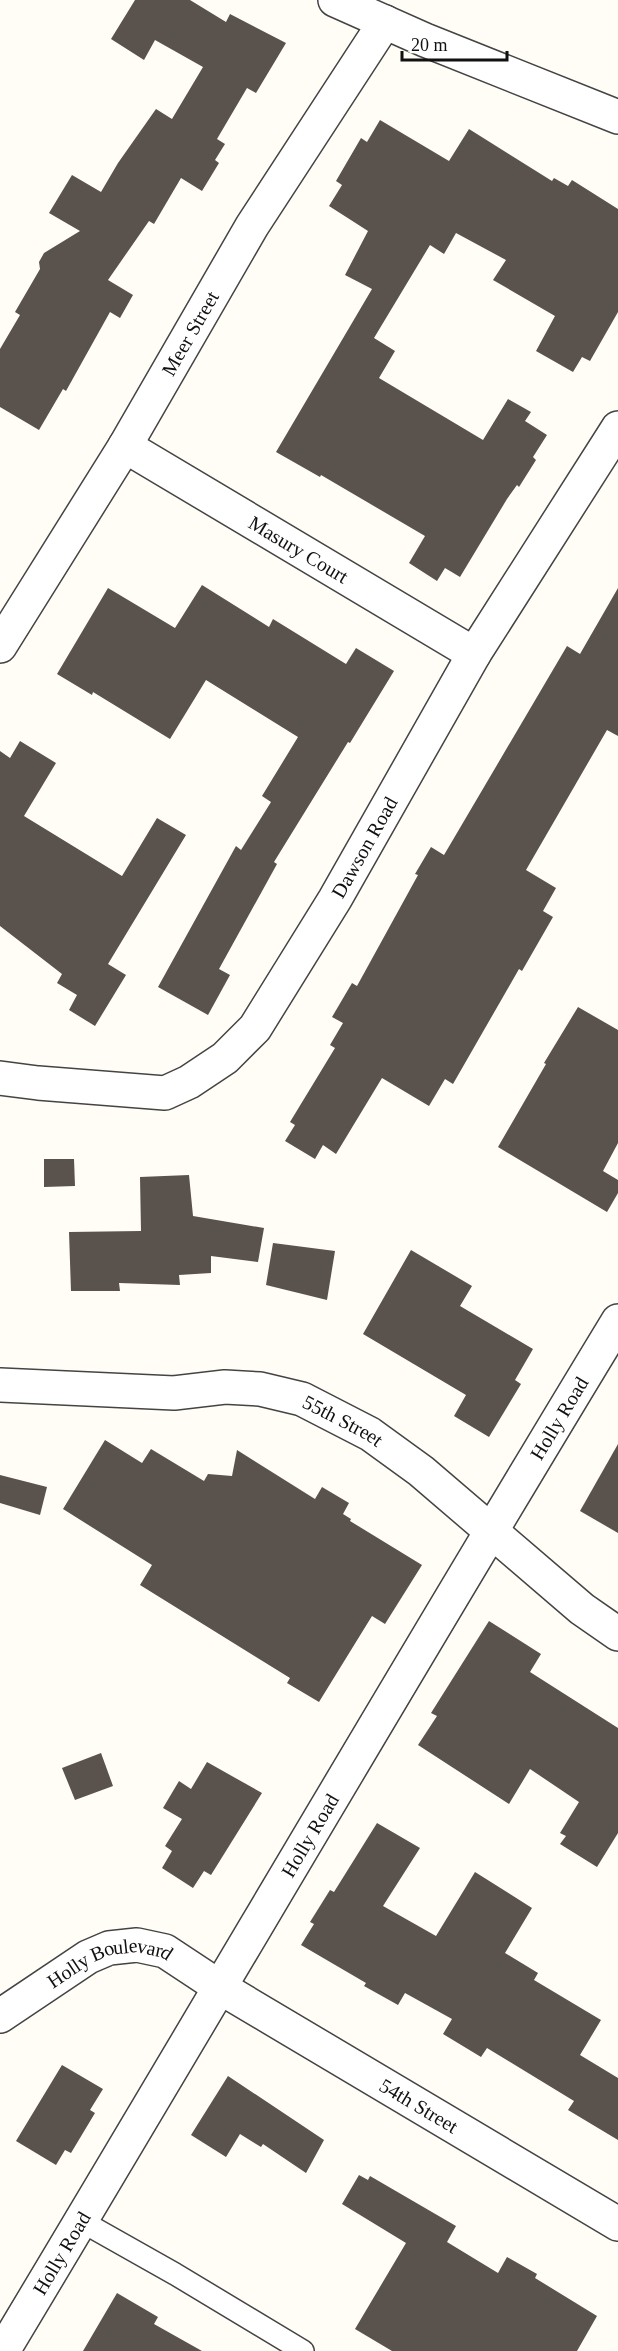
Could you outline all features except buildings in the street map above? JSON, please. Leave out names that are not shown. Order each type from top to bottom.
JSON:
[{"type":"street","points":[[335,0],[618,117]]},
{"type":"street","name":"Meer Street","points":[[0,646],[125,446],[252,226],[385,22]]},
{"type":"street","name":"Dawson Road","points":[[0,1078],[165,1093],[189,1082],[225,1058],[255,1028],[322,919],[474,654],[618,428]]},
{"type":"street","name":"Masury Court","points":[[125,446],[474,654]]},
{"type":"street","name":"Holly Road","points":[[3,2351],[221,1988],[490,1531],[618,1321]]},
{"type":"street","name":"55th Street","points":[[0,1385],[174,1393],[225,1387],[260,1389],[302,1399],[370,1434],[421,1471],[582,1609],[618,1634]]},
{"type":"street","name":"Holly Boulevard","points":[[0,2016],[88,1957],[109,1948],[137,1945],[165,1951],[221,1988]]},
{"type":"street","name":"54th Street","points":[[221,1988],[618,2224]]},
{"type":"lane","points":[[81,2221],[303,2351]]}]
